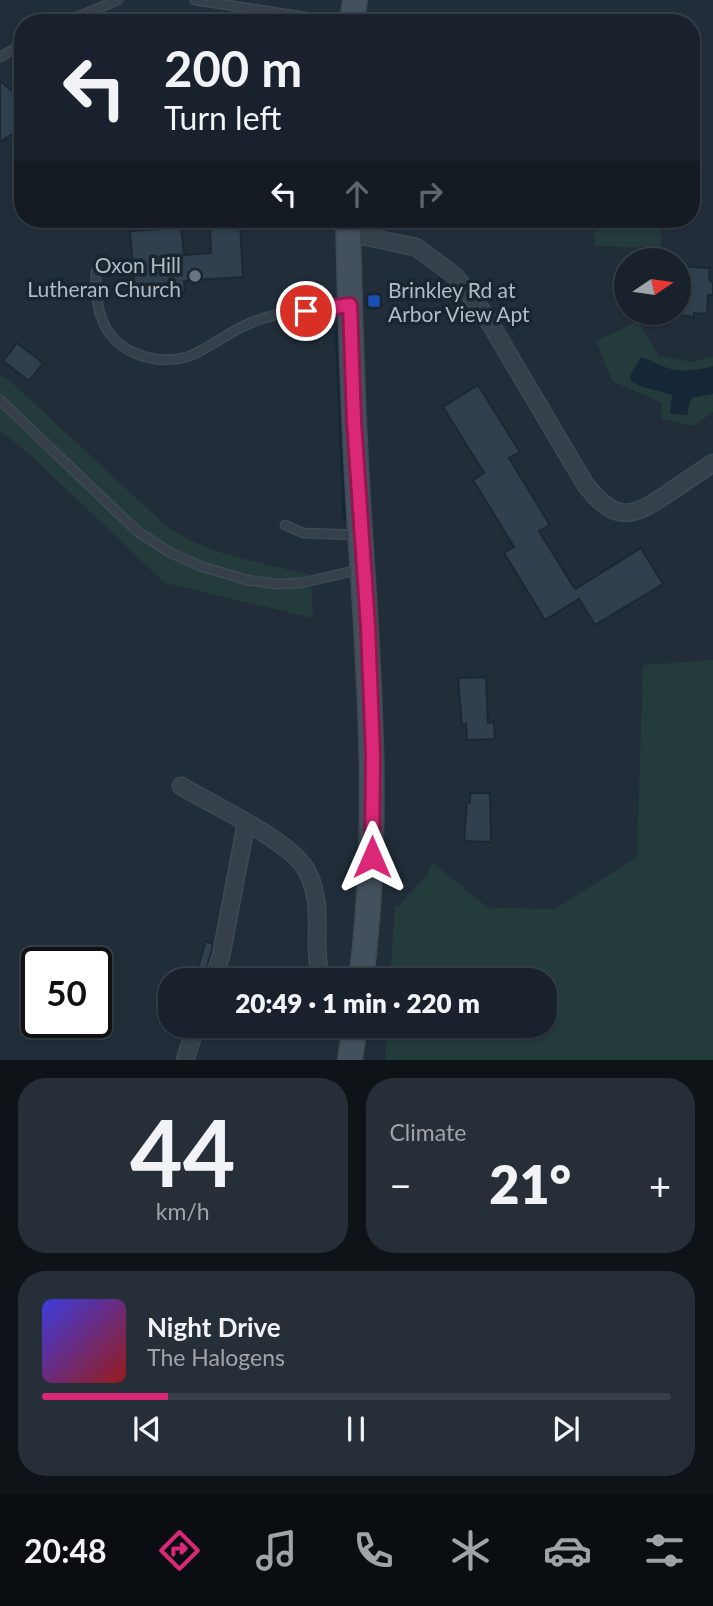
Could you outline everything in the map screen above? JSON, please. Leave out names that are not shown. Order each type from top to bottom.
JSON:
[{"type":"main road","points":[[348,228],[372,740],[372,830],[368,926],[363,968]]},
{"type":"main road","points":[[350,1060],[353,1038]]},
{"type":"street","points":[[354,228],[415,247],[455,276],[484,313],[585,484],[612,510],[625,513],[641,511],[713,463]]},
{"type":"street","points":[[181,786],[286,848],[304,866],[316,898],[317,957],[320,968]]},
{"type":"street","points":[[217,968],[246,824]]},
{"type":"street","points":[[185,1060],[192,1038]]},
{"type":"lane","points":[[195,0],[285,14]]},
{"type":"lane","points":[[83,14],[113,1]]},
{"type":"lane","points":[[96,272],[96,295],[102,321],[115,341],[140,356],[168,361],[191,355],[254,321],[350,305]]},
{"type":"lane","points":[[0,400],[138,532],[171,553],[200,566],[247,580],[277,584],[301,583],[363,569]]},
{"type":"lane","points":[[285,525],[303,533],[361,536]]},
{"type":"green space","points":[[594,228],[661,228],[661,248],[595,246]]},
{"type":"green space","points":[[628,326],[641,326],[659,356],[692,362],[713,357],[713,412],[693,426],[662,419],[662,403],[612,381],[596,341]]},
{"type":"green space","points":[[0,375],[10,381],[164,524],[180,535],[234,557],[311,575],[313,618],[165,583],[27,452],[0,431]]},
{"type":"green space","points":[[713,660],[713,1060],[385,1060],[386,1038],[557,1038],[557,968],[391,968],[395,906],[401,906],[402,901],[428,874],[432,862],[488,908],[555,909],[637,857],[643,665]]},
{"type":"water","points":[[640,358],[681,370],[713,366],[713,394],[691,398],[687,415],[670,414],[672,395],[640,386],[630,380]]},
{"type":"building","points":[[0,81],[14,93],[14,133],[0,142]]},
{"type":"building","points":[[181,228],[184,255],[211,253],[210,228],[240,228],[243,277],[184,281],[185,292],[135,292],[130,231]]},
{"type":"building","points":[[691,267],[710,268],[709,280],[713,283],[713,295],[708,295],[707,314],[694,313],[694,317],[691,317]]},
{"type":"building","points":[[17,343],[43,363],[29,381],[3,361]]},
{"type":"building","points":[[478,385],[520,452],[509,458],[550,525],[539,531],[575,589],[641,548],[663,584],[595,625],[579,599],[545,620],[504,553],[514,547],[473,480],[484,473],[443,407]]},
{"type":"building","points":[[486,677],[488,723],[494,722],[495,739],[467,740],[466,724],[462,725],[458,678]]},
{"type":"building","points":[[470,793],[490,793],[491,842],[464,841]]},
{"type":"building","points":[[206,941],[213,944],[206,968],[198,968]]},
{"type":"waterway","points":[[337,328],[345,518]]},
{"type":"place","name":"Oxon Hill Lutheran Church","points":[[195,276]]},
{"type":"place","name":"Brinkley Rd at Arbor View Apt","points":[[374,301]]},
{"type":"route","points":[[306,311],[350,305],[354,421],[368,626],[373,755],[372,857]]}]
